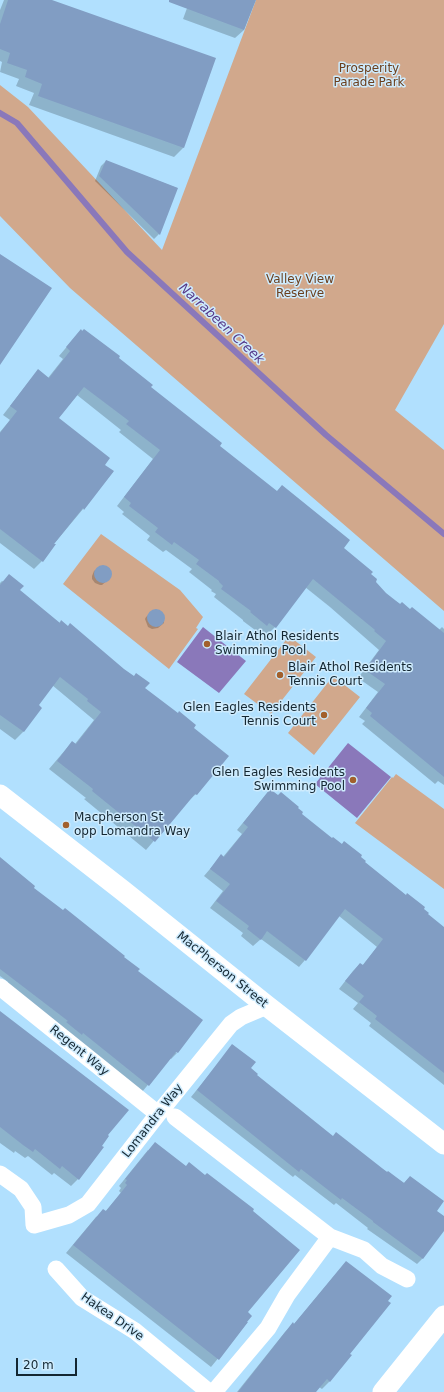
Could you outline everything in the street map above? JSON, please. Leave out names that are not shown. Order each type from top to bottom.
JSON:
[{"type":"street","name":"MacPherson Street","points":[[0,796],[122,890],[266,1006],[444,1144]]},
{"type":"street","name":"Regent Way","points":[[0,987],[158,1114]]},
{"type":"street","name":"Lomandra Way","points":[[0,1174],[21,1189],[33,1207],[34,1225],[69,1215],[88,1204],[231,1024],[241,1017],[266,1006]]},
{"type":"street","points":[[175,1117],[330,1237],[364,1250],[382,1266],[407,1279]]},
{"type":"street","points":[[214,1392],[268,1328],[287,1296],[330,1237]]},
{"type":"street","name":"Hakea Drive","points":[[56,1269],[82,1298],[135,1331],[209,1392]]},
{"type":"street","points":[[383,1392],[444,1316]]},
{"type":"green space","name":"Valley View Reserve","points":[[256,0],[444,0],[444,324],[395,410],[444,450],[444,611],[70,288],[0,216],[0,85],[28,107],[162,250]]},
{"type":"green space","points":[[101,534],[180,590],[203,617],[196,628],[198,629],[169,669],[63,584]]},
{"type":"green space","name":"Blair Athol Residents Tennis Court","points":[[289,636],[316,657],[271,714],[244,694]]},
{"type":"green space","name":"Glen Eagles Residents Tennis Court","points":[[333,676],[360,697],[314,755],[288,733]]},
{"type":"green space","points":[[396,774],[444,809],[444,889],[355,823]]},
{"type":"shaded area","name":"Blair Athol Residents Swimming Pool","points":[[203,627],[246,661],[219,693],[177,662]]},
{"type":"shaded area","name":"Glen Eagles Residents Swimming Pool","points":[[348,743],[391,777],[357,818],[315,784]]},
{"type":"building","points":[[8,0],[52,0],[216,58],[184,148],[38,96],[42,84],[25,77],[27,70],[7,63],[10,53],[0,49],[0,24]]},
{"type":"building","points":[[169,0],[256,0],[244,30],[169,2]]},
{"type":"building","points":[[106,160],[178,188],[160,235],[99,176]]},
{"type":"building","points":[[0,254],[52,288],[0,365]]},
{"type":"building","points":[[81,329],[82,331],[84,329],[120,356],[119,358],[153,385],[151,387],[222,443],[220,446],[277,491],[282,485],[350,540],[344,548],[373,572],[371,574],[377,579],[376,582],[386,593],[400,604],[402,602],[410,609],[412,607],[444,633],[444,777],[370,716],[372,713],[366,708],[385,684],[365,670],[386,641],[374,631],[375,630],[313,579],[276,628],[269,623],[267,626],[250,612],[251,611],[221,589],[223,586],[219,581],[196,564],[199,560],[174,542],[172,545],[155,532],[158,528],[129,506],[131,503],[124,497],[160,450],[126,424],[129,421],[84,387],[59,418],[110,458],[105,465],[114,471],[84,510],[83,508],[54,544],[56,544],[43,562],[0,529],[0,433],[17,411],[10,406],[38,369],[49,378],[70,351],[66,347]]},
{"type":"building","points":[[103,565],[109,568],[112,574],[109,580],[103,583],[97,580],[94,574],[97,568]]},
{"type":"building","points":[[9,574],[24,586],[20,590],[60,623],[61,620],[68,626],[70,623],[124,669],[134,676],[136,673],[150,683],[145,688],[178,713],[179,711],[196,725],[194,728],[229,756],[155,842],[92,791],[93,789],[57,761],[72,741],[76,744],[101,712],[87,701],[88,699],[60,677],[39,705],[42,708],[24,732],[0,715],[0,585]]},
{"type":"building","points":[[156,609],[162,612],[165,618],[162,624],[156,627],[150,624],[147,618],[150,612]]},
{"type":"building","points":[[270,789],[278,795],[281,792],[299,807],[298,808],[303,812],[302,814],[332,838],[333,837],[342,844],[344,841],[362,855],[361,857],[366,861],[365,862],[406,895],[407,893],[425,907],[424,909],[429,913],[428,914],[444,927],[444,1073],[375,1019],[377,1016],[359,1002],[364,996],[345,981],[360,963],[363,965],[383,939],[345,909],[306,961],[267,931],[261,940],[247,929],[249,926],[216,901],[230,884],[210,869],[221,854],[224,857],[248,827],[243,823]]},
{"type":"building","points":[[0,857],[35,886],[34,888],[63,910],[65,908],[125,956],[124,957],[140,969],[138,971],[203,1020],[178,1053],[176,1052],[149,1086],[83,1033],[82,1035],[66,1022],[68,1021],[0,969]]},
{"type":"building","points":[[0,1011],[129,1110],[108,1135],[109,1136],[102,1146],[104,1147],[79,1180],[62,1166],[60,1169],[35,1149],[33,1152],[0,1127]]},
{"type":"building","points":[[232,1044],[256,1062],[251,1068],[258,1074],[257,1075],[333,1136],[336,1132],[387,1172],[388,1171],[404,1183],[410,1176],[444,1201],[437,1211],[444,1216],[444,1231],[423,1259],[342,1198],[341,1200],[301,1169],[299,1172],[197,1090]]},
{"type":"building","points":[[155,1142],[186,1166],[189,1162],[205,1175],[207,1173],[254,1209],[253,1211],[300,1250],[248,1312],[252,1316],[219,1360],[73,1245],[103,1209],[106,1211],[127,1185],[125,1183],[127,1180],[125,1179]]},
{"type":"building","points":[[346,1261],[392,1296],[388,1301],[391,1303],[350,1354],[352,1355],[330,1382],[327,1379],[316,1392],[238,1392],[293,1322],[294,1324]]},
{"type":"waterway","name":"Narrabeen Creek","points":[[0,113],[17,123],[127,252],[326,435],[444,534]]},
{"type":"place","name":"Blair Athol Residents Swimming Pool","points":[[207,644]]},
{"type":"place","name":"Blair Athol Residents Tennis Court","points":[[280,675]]},
{"type":"place","name":"Glen Eagles Residents Tennis Court","points":[[324,715]]},
{"type":"place","name":"Glen Eagles Residents Swimming Pool","points":[[353,780]]},
{"type":"place","name":"Macpherson St opp Lomandra Way","points":[[66,825]]},
{"type":"park label","name":"Prosperity Parade Park","points":[[369,76]]}]
